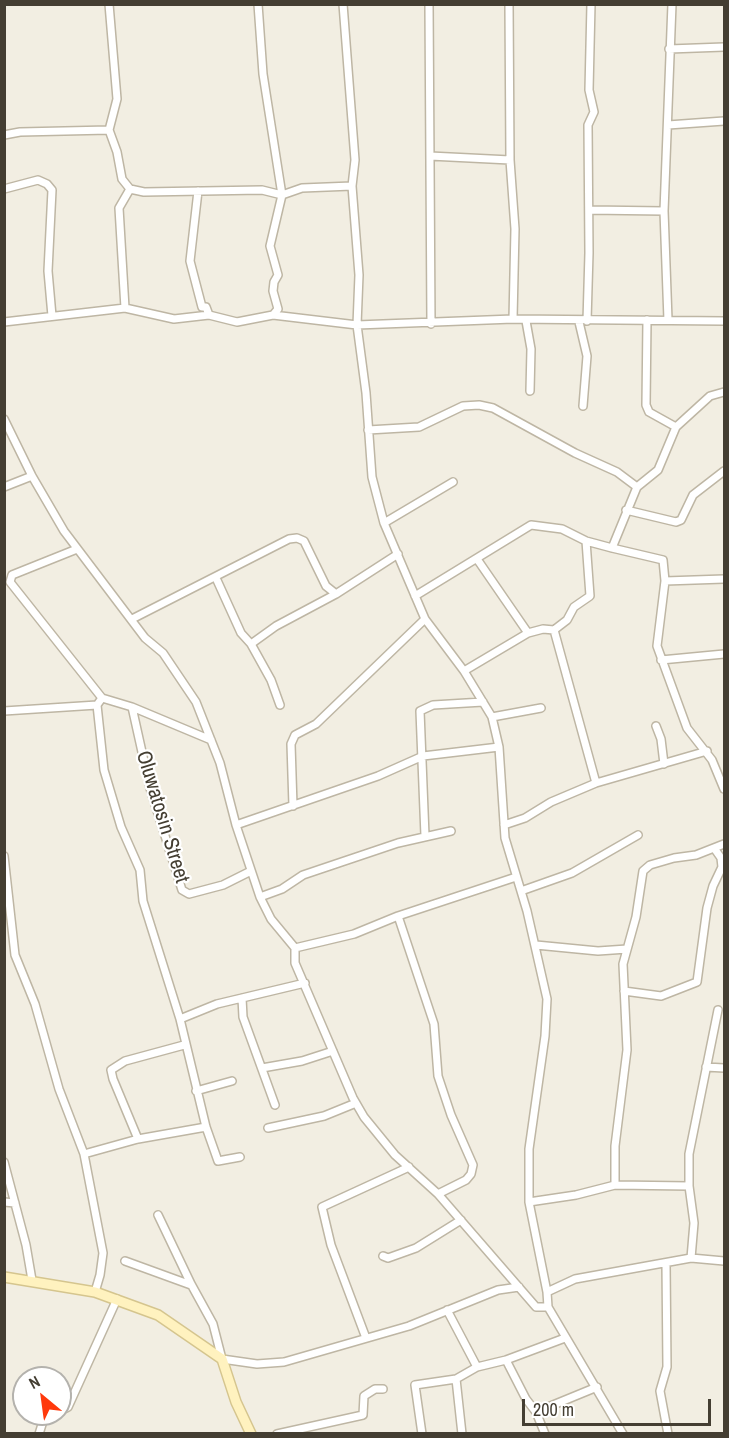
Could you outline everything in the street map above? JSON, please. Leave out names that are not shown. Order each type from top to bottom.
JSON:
[{"type":"street","points":[[109,4],[117,99],[109,130],[117,152],[122,179],[130,189],[144,192],[262,190],[282,195],[302,188],[352,186]]},
{"type":"street","points":[[258,4],[263,74],[282,195],[270,246],[279,275],[274,282],[273,291],[278,309],[273,315]]},
{"type":"street","points":[[343,4],[355,160],[352,186],[359,274],[357,326],[372,477],[384,524],[425,618],[464,671],[492,717],[499,747],[504,825],[516,877],[536,945],[548,1016],[531,1138],[529,1202],[548,1307],[623,1434]]},
{"type":"street","points":[[429,4],[430,324]]},
{"type":"street","points":[[509,4],[510,160],[515,229],[513,319]]},
{"type":"street","points":[[583,406],[587,356],[583,321],[589,210],[588,125],[594,112],[589,90],[591,4]]},
{"type":"street","points":[[668,320],[663,211],[672,4]]},
{"type":"street","points":[[669,49],[724,47]]},
{"type":"street","points":[[668,125],[724,121]]},
{"type":"street","points":[[5,133],[109,130]]},
{"type":"street","points":[[430,156],[510,160]]},
{"type":"street","points":[[4,189],[38,180],[47,183],[52,190],[48,271],[52,316]]},
{"type":"street","points":[[125,308],[119,207],[130,189]]},
{"type":"street","points":[[198,191],[190,261],[202,307],[206,307],[209,315]]},
{"type":"street","points":[[589,210],[663,211]]},
{"type":"street","points":[[4,322],[125,308],[174,320],[209,315],[237,322],[273,315],[357,326],[513,319],[526,321],[724,321]]},
{"type":"street","points":[[647,320],[646,405],[649,412],[676,427]]},
{"type":"street","points":[[526,321],[531,349],[530,392]]},
{"type":"street","points":[[612,548],[637,487],[658,470],[676,427],[689,412],[710,396],[724,392]]},
{"type":"street","points":[[368,430],[420,427],[462,406],[479,405],[493,408],[575,453],[617,472],[637,487]]},
{"type":"street","points":[[4,419],[32,476],[64,531],[145,638],[163,653],[189,691],[211,740],[260,897],[271,919],[295,948],[295,963],[356,1103],[395,1155],[438,1194],[536,1307],[548,1307]]},
{"type":"street","points":[[626,510],[676,522],[681,520],[693,495],[724,471]]},
{"type":"street","points":[[4,487],[32,476]]},
{"type":"street","points":[[384,524],[453,482]]},
{"type":"street","points":[[415,596],[531,525],[562,529],[612,548],[662,559],[665,581],[657,646],[687,728],[695,741],[707,751],[724,789]]},
{"type":"street","points":[[132,619],[289,539],[297,538],[304,542],[326,586],[336,594]]},
{"type":"street","points":[[464,671],[528,633],[543,629],[554,630],[567,620],[574,607],[590,596],[586,540]]},
{"type":"street","points":[[77,549],[12,575],[10,582],[102,698],[132,707],[211,740]]},
{"type":"street","points":[[251,644],[276,626],[336,594],[399,554]]},
{"type":"street","points":[[477,559],[528,633]]},
{"type":"street","points":[[216,578],[241,633],[251,644],[280,705]]},
{"type":"street","points":[[665,581],[724,579]]},
{"type":"street","points":[[293,806],[291,744],[295,735],[316,724],[425,618]]},
{"type":"street","points":[[554,630],[596,783]]},
{"type":"street","points":[[662,660],[724,654]]},
{"type":"street","points":[[102,698],[97,705],[104,770],[121,827],[140,870],[143,901],[180,1019],[184,1045],[206,1127],[218,1161],[240,1157]]},
{"type":"street","points":[[425,836],[423,756],[419,715],[423,707],[483,702]]},
{"type":"street","points":[[4,711],[97,705]]},
{"type":"street","name":"Oluwatosin Street","points":[[132,707],[150,788],[182,890],[189,894],[211,888],[251,871]]},
{"type":"street","points":[[492,717],[541,708]]},
{"type":"street","points":[[656,726],[661,739],[664,764]]},
{"type":"street","points":[[236,825],[390,771],[423,756],[499,747]]},
{"type":"street","points":[[504,825],[525,818],[551,802],[596,783],[707,751]]},
{"type":"street","points":[[260,897],[282,889],[303,875],[425,836],[451,831]]},
{"type":"street","points":[[520,891],[572,873],[638,835]]},
{"type":"street","points":[[615,1185],[615,1146],[627,1050],[623,964],[636,917],[643,870],[650,865],[696,855],[724,844]]},
{"type":"street","points":[[624,992],[661,996],[697,982],[707,908],[713,886],[722,867],[721,858],[714,848]]},
{"type":"street","points":[[4,856],[15,955],[35,1004],[59,1089],[84,1154],[103,1253],[95,1292]]},
{"type":"street","points":[[295,948],[354,934],[398,916],[516,877]]},
{"type":"street","points":[[398,916],[434,1024],[438,1076],[451,1115],[473,1165],[471,1174],[466,1180],[438,1194]]},
{"type":"street","points":[[536,945],[598,951],[627,949]]},
{"type":"street","points":[[180,1019],[217,1004],[305,984]]},
{"type":"street","points":[[242,998],[243,1017],[275,1105]]},
{"type":"street","points":[[691,1258],[694,1223],[689,1186],[689,1154],[718,1010]]},
{"type":"street","points":[[138,1139],[111,1070],[125,1061],[184,1045]]},
{"type":"street","points":[[262,1068],[333,1052]]},
{"type":"street","points":[[706,1067],[724,1068]]},
{"type":"street","points":[[196,1091],[232,1082]]},
{"type":"street","points":[[268,1128],[324,1116],[356,1103]]},
{"type":"street","points":[[84,1154],[138,1139],[206,1127]]},
{"type":"street","points":[[4,1162],[26,1245],[32,1280]]},
{"type":"street","points":[[366,1338],[331,1245],[322,1207],[409,1167]]},
{"type":"street","points":[[529,1202],[576,1195],[615,1185],[689,1186]]},
{"type":"street","points":[[4,1202],[15,1203]]},
{"type":"street","points":[[158,1215],[191,1285],[213,1324],[236,1402],[251,1434]]},
{"type":"street","points":[[383,1256],[388,1258],[416,1248],[461,1220]]},
{"type":"street","points":[[547,1292],[575,1279],[620,1269],[666,1264],[691,1258],[724,1261]]},
{"type":"street","points":[[125,1261],[191,1285]]},
{"type":"street","points":[[666,1264],[668,1367],[660,1391],[668,1434]]},
{"type":"street","points":[[4,1276],[95,1292],[117,1299],[158,1315],[222,1359],[257,1364],[284,1362],[409,1326],[498,1290],[519,1287]]},
{"type":"street","points":[[72,1398],[117,1299]]},
{"type":"street","points":[[447,1310],[477,1367]]},
{"type":"street","points":[[422,1434],[415,1385],[456,1379],[477,1367],[506,1360],[565,1338]]},
{"type":"street","points":[[506,1360],[526,1399],[536,1412],[544,1434]]},
{"type":"street","points":[[456,1379],[462,1434]]},
{"type":"street","points":[[536,1412],[597,1387]]},
{"type":"street","points":[[277,1434],[363,1415],[364,1396],[375,1389],[383,1389]]}]
